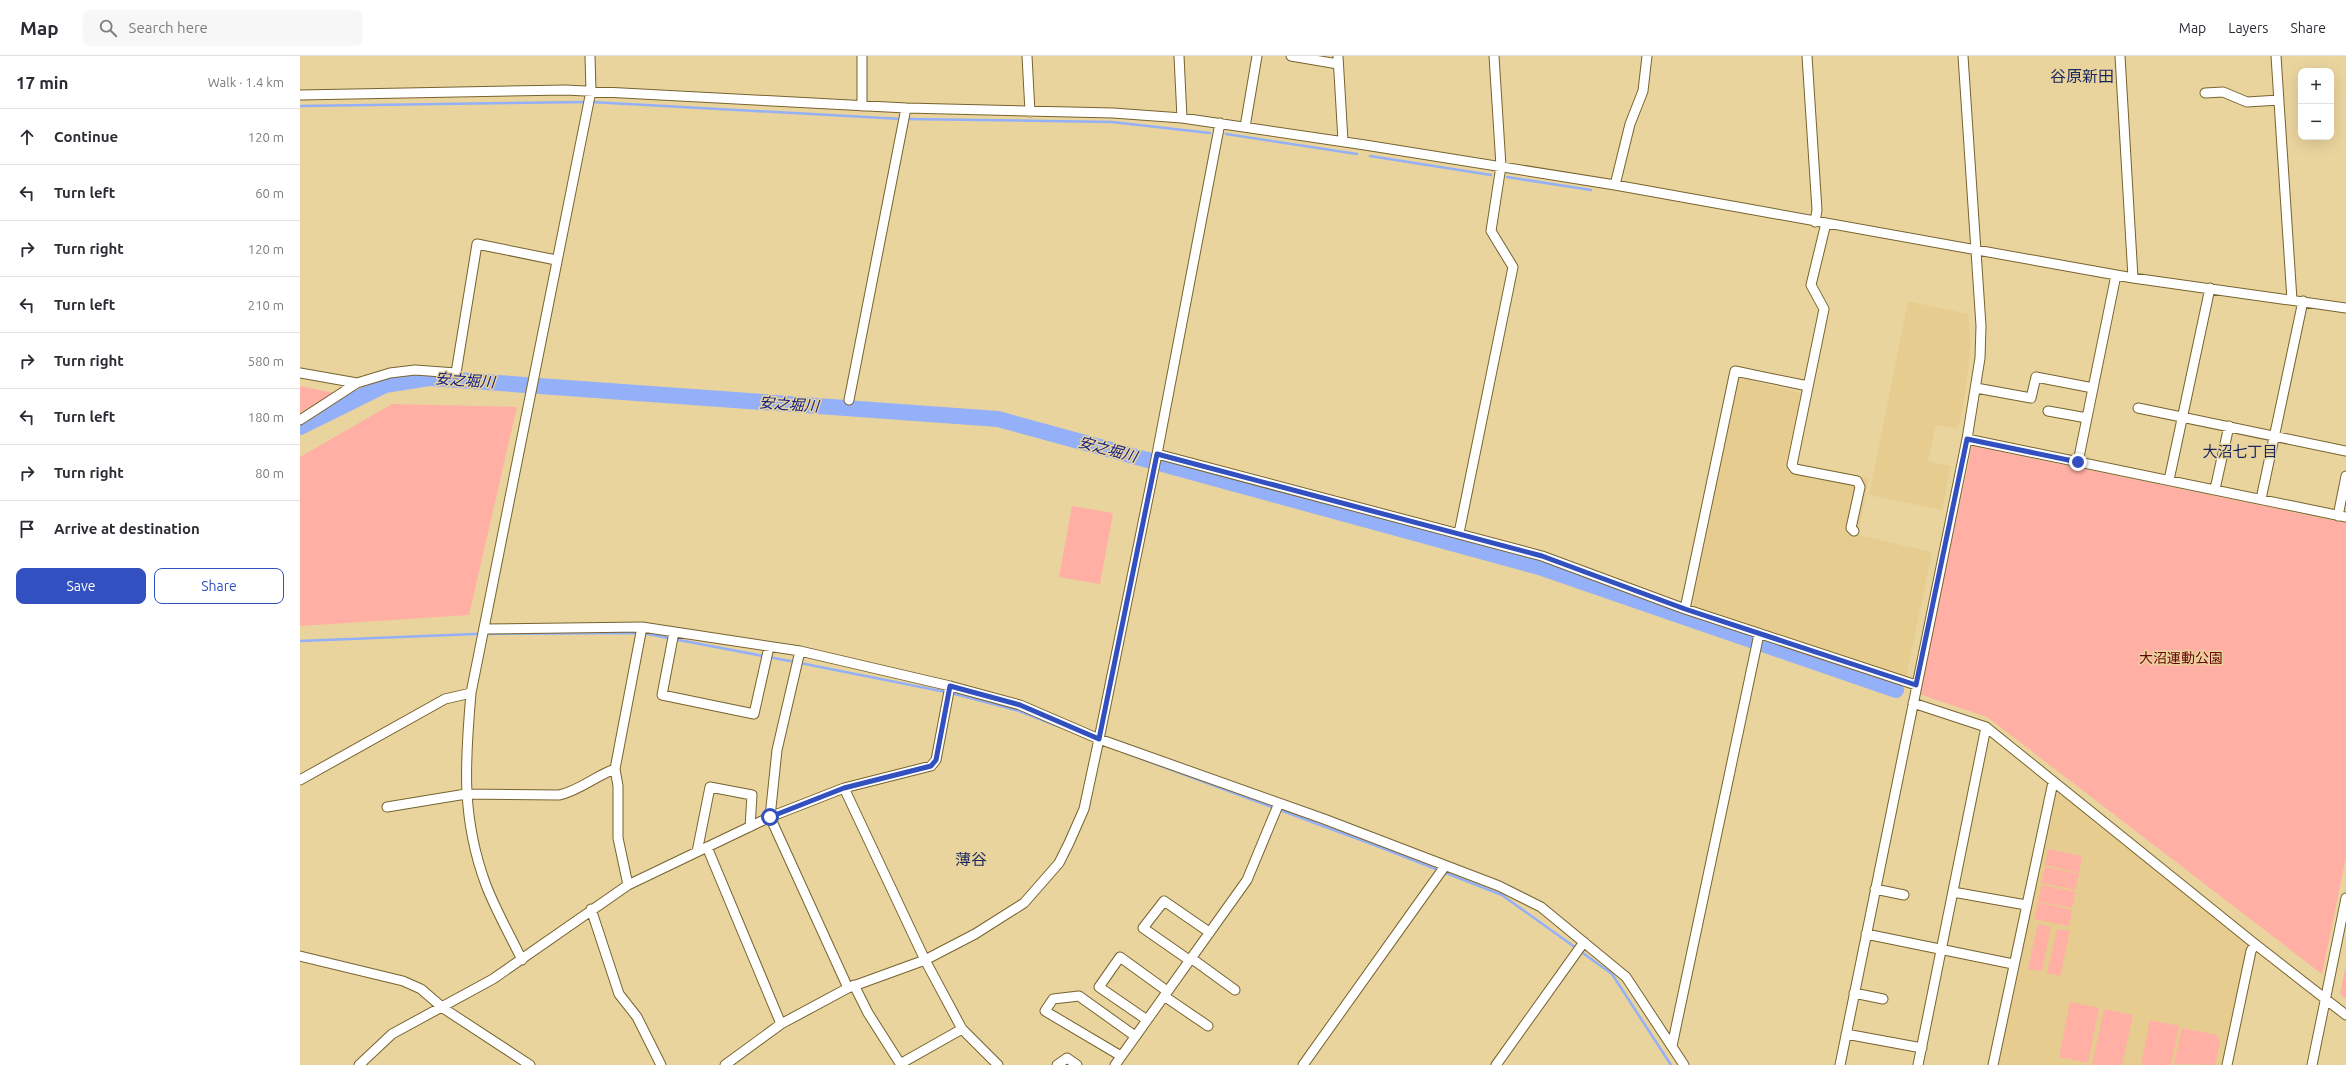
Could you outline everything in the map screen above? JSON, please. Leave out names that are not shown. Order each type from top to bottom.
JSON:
[{"type":"street","points":[[522,960],[486,886],[477,859],[466,794],[465,772],[472,693],[556,260],[591,94],[590,56]]},
{"type":"street","points":[[862,56],[862,106]]},
{"type":"street","points":[[1027,56],[1030,112]]},
{"type":"street","points":[[1179,56],[1182,118]]},
{"type":"street","points":[[1245,127],[1257,56]]},
{"type":"street","points":[[1291,56],[1338,60],[1343,141]]},
{"type":"street","points":[[1459,533],[1513,267],[1491,231],[1501,166],[1494,56]]},
{"type":"street","points":[[1615,185],[1630,124],[1643,91],[1648,56]]},
{"type":"street","points":[[1807,56],[1817,210],[1815,222]]},
{"type":"street","points":[[1840,1065],[1967,439],[1980,358],[1981,326],[1963,56]]},
{"type":"street","points":[[2120,56],[2133,278]]},
{"type":"street","points":[[2276,56],[2292,300]]},
{"type":"street","points":[[2205,93],[2223,92],[2247,102],[2279,100]]},
{"type":"street","points":[[300,95],[591,94],[862,106],[906,110],[1113,113],[1182,118],[1343,141],[1615,185],[1826,224],[1975,248],[2133,278],[2346,308]]},
{"type":"street","points":[[849,400],[906,110]]},
{"type":"street","points":[[725,1065],[781,1024],[851,987],[926,960],[976,934],[1024,903],[1059,863],[1084,809],[1157,454],[1220,123]]},
{"type":"street","points":[[1826,224],[1811,285],[1824,309],[1792,465],[1795,469],[1857,481],[1860,487],[1852,528],[1854,530]]},
{"type":"street","points":[[300,420],[356,383],[390,373],[415,370],[456,373],[477,244],[556,260]]},
{"type":"street","points":[[2078,462],[2116,275]]},
{"type":"street","points":[[2169,480],[2210,288]]},
{"type":"street","points":[[2261,499],[2276,435],[2303,301]]},
{"type":"street","points":[[1685,609],[1735,371],[1808,386]]},
{"type":"street","points":[[300,373],[356,383]]},
{"type":"street","points":[[1976,388],[2031,398],[2036,377],[2093,388]]},
{"type":"street","points":[[2138,408],[2276,435],[2346,451]]},
{"type":"street","points":[[2048,411],[2087,418]]},
{"type":"street","points":[[2215,489],[2229,426]]},
{"type":"street","points":[[1967,439],[2215,489],[2342,517],[2346,476]]},
{"type":"street","points":[[1157,454],[1542,556],[1685,609],[1916,685]]},
{"type":"street","points":[[485,629],[642,627],[800,651],[950,686],[1020,705],[1099,739],[1279,803],[1499,886],[1542,908],[1626,977],[1684,1065]]},
{"type":"street","points":[[628,886],[618,838],[618,786],[614,769],[642,627]]},
{"type":"street","points":[[674,632],[662,695],[754,714],[769,647]]},
{"type":"street","points":[[1672,1046],[1759,634]]},
{"type":"street","points":[[800,651],[777,750],[770,817],[851,987],[901,1064],[962,1029]]},
{"type":"street","points":[[359,1065],[392,1034],[443,1008],[493,979],[522,960],[591,909],[628,886],[770,817],[844,788],[931,766],[936,760],[950,686]]},
{"type":"street","points":[[300,780],[445,698],[472,693]]},
{"type":"street","points":[[1913,703],[1986,727],[2255,944],[2346,1015]]},
{"type":"street","points":[[1918,1065],[1986,727]]},
{"type":"street","points":[[387,807],[466,794],[559,795],[571,792],[602,774],[614,769]]},
{"type":"street","points":[[1992,1065],[2053,782]]},
{"type":"street","points":[[697,852],[710,787],[752,795],[750,827]]},
{"type":"street","points":[[844,788],[926,960],[962,1029],[998,1065]]},
{"type":"street","points":[[1115,1065],[1246,880],[1279,803]]},
{"type":"street","points":[[707,847],[781,1024]]},
{"type":"street","points":[[1303,1065],[1445,866]]},
{"type":"street","points":[[1875,889],[1904,895]]},
{"type":"street","points":[[1953,892],[2026,905]]},
{"type":"street","points":[[2312,1065],[2346,898]]},
{"type":"street","points":[[1209,932],[1164,901],[1143,928],[1236,990]]},
{"type":"street","points":[[591,909],[619,994],[637,1017],[661,1065]]},
{"type":"street","points":[[1866,934],[2013,964]]},
{"type":"street","points":[[1496,1065],[1584,942]]},
{"type":"street","points":[[2227,1065],[2251,951],[2255,944]]},
{"type":"street","points":[[2336,948],[2346,950]]},
{"type":"street","points":[[300,956],[403,981],[430,996],[443,1008],[530,1065]]},
{"type":"street","points":[[1147,1020],[1099,987],[1120,957],[1208,1026]]},
{"type":"street","points":[[1854,993],[1883,999]]},
{"type":"street","points":[[1121,1056],[1045,1011],[1053,999],[1079,996],[1135,1036]]},
{"type":"street","points":[[1846,1034],[1922,1048]]},
{"type":"street","points":[[1057,1065],[1068,1058],[1077,1065]]},
{"type":"shaded area","points":[[1908,301],[1968,314],[1971,344],[1964,403],[1958,429],[1936,425],[1928,461],[1951,466],[1942,510],[1869,495]]},
{"type":"shaded area","points":[[1739,378],[1801,393],[1787,462],[1869,478],[1858,535],[1932,552],[1906,678],[1694,606],[1693,600]]},
{"type":"shaded area","points":[[2053,782],[2247,945],[2222,1065],[1996,1065]]},
{"type":"green space","points":[[300,386],[334,393],[300,413]]},
{"type":"green space","points":[[392,404],[517,407],[469,615],[300,626],[300,457]]},
{"type":"green space","name":"大沼運動公園","points":[[1972,446],[2346,523],[2346,857],[2322,974],[1987,717],[1919,694]]},
{"type":"green space","points":[[1072,506],[1113,513],[1100,584],[1059,577]]},
{"type":"green space","points":[[2048,849],[2082,856],[2079,873],[2045,865]]},
{"type":"green space","points":[[2045,867],[2079,874],[2075,890],[2041,883]]},
{"type":"green space","points":[[2042,885],[2076,892],[2072,908],[2038,901]]},
{"type":"green space","points":[[2038,902],[2072,910],[2069,926],[2034,919]]},
{"type":"green space","points":[[2038,924],[2051,927],[2042,971],[2028,969]]},
{"type":"green space","points":[[2057,929],[2070,931],[2060,976],[2047,973]]},
{"type":"green space","points":[[2346,965],[2346,999],[2340,994]]},
{"type":"green space","points":[[2070,1002],[2099,1008],[2088,1063],[2059,1057]]},
{"type":"green space","points":[[2104,1009],[2133,1015],[2122,1065],[2092,1065]]},
{"type":"green space","points":[[2150,1020],[2179,1026],[2171,1065],[2141,1065]]},
{"type":"green space","points":[[2182,1028],[2217,1035],[2220,1042],[2215,1065],[2174,1064]]},
{"type":"waterway","points":[[300,106],[586,102]]},
{"type":"waterway","points":[[591,102],[902,119]]},
{"type":"waterway","points":[[907,119],[1112,122],[1210,133]]},
{"type":"waterway","points":[[1226,134],[1357,154]]},
{"type":"waterway","points":[[1370,156],[1491,175]]},
{"type":"waterway","points":[[1507,177],[1591,190]]},
{"type":"waterway","name":"安之堀川","points":[[300,427],[385,385],[429,378],[998,419],[1539,567],[1896,690]]},
{"type":"waterway","points":[[300,641],[475,634],[642,633],[795,662]]},
{"type":"waterway","points":[[800,663],[946,692]]},
{"type":"waterway","points":[[951,693],[1019,711],[1060,727]]},
{"type":"waterway","points":[[1126,753],[1377,846],[1502,895],[1576,948]]},
{"type":"waterway","points":[[1580,951],[1612,974],[1671,1065]]},
{"type":"district","name":"谷原新田","points":[[2082,76]]},
{"type":"district","name":"大沼七丁目","points":[[2240,451]]},
{"type":"district","name":"薄谷","points":[[971,859]]},
{"type":"route","points":[[770,817],[844,788],[931,766],[936,760],[939,749],[950,686],[1020,705],[1099,739],[1157,454],[1542,556],[1685,609],[1916,685],[1967,439],[2078,462]]}]
